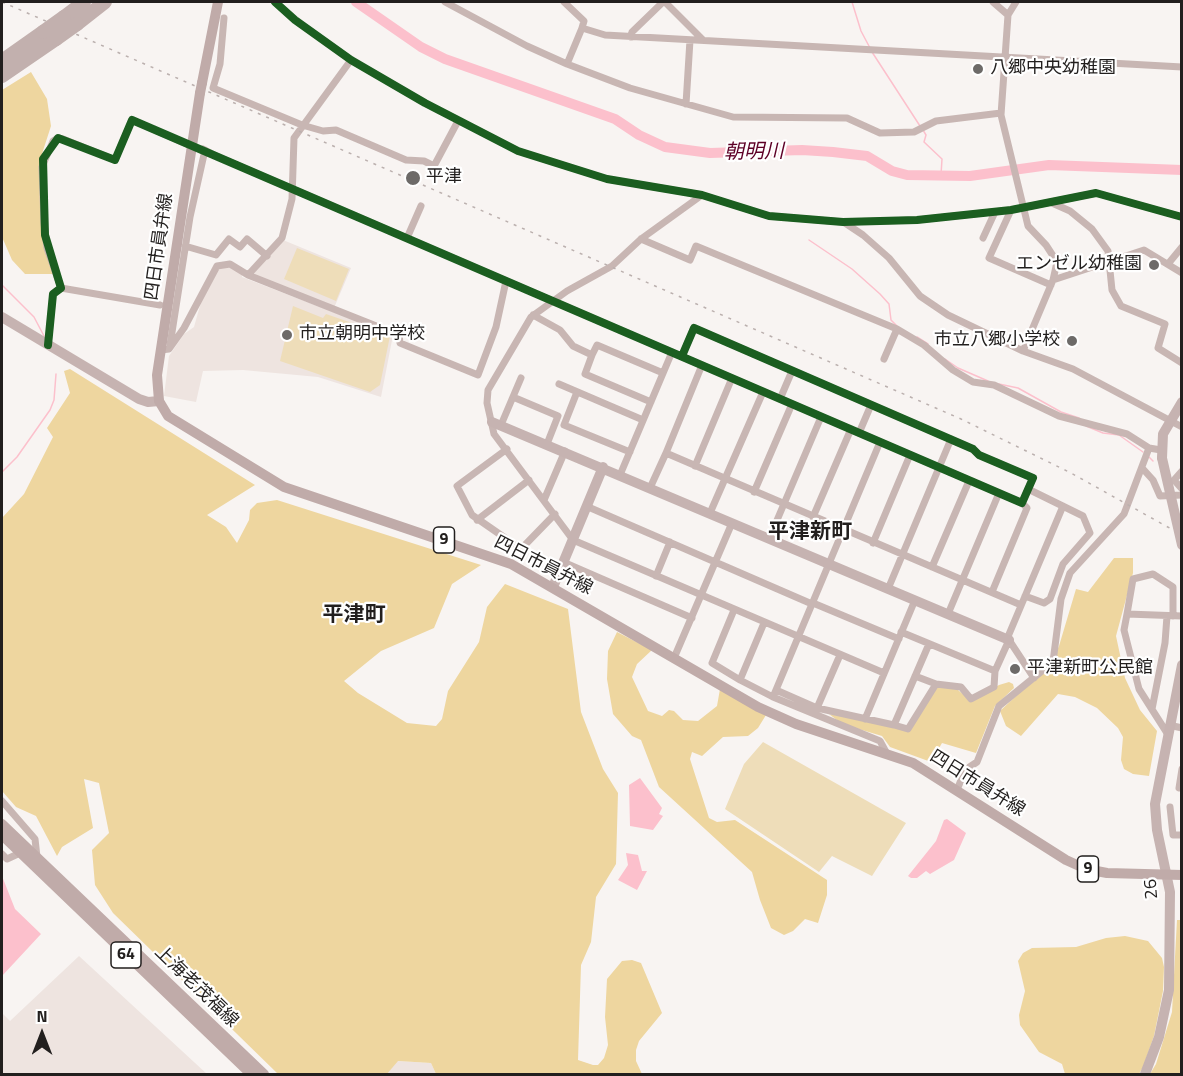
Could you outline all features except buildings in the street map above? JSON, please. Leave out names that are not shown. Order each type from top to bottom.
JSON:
[{"type":"highway","points":[[2,76],[56,39],[84,2]]},
{"type":"highway","points":[[2,61],[43,32],[105,2]]},
{"type":"main road","name":"四日市員弁線","points":[[218,2],[201,88],[165,350],[158,375],[159,401],[168,416],[284,486],[511,564],[758,707],[796,724],[886,752],[929,771],[1066,860],[1086,869],[1107,873],[1182,875]]},
{"type":"main road","name":"上海老茂福線","points":[[2,824],[264,1074]]},
{"type":"main road","name":"上海老茂福線","points":[[2,835],[251,1074]]},
{"type":"street","points":[[275,2],[295,20],[351,60],[458,121],[518,151],[583,173],[702,195],[769,216],[843,222],[918,220],[995,212],[1095,193],[1182,218]]},
{"type":"street","points":[[445,2],[527,46],[567,64],[630,88],[733,117],[847,118],[880,133],[914,132],[936,121],[1001,114]]},
{"type":"street","points":[[564,2],[584,21],[567,64]]},
{"type":"street","points":[[631,37],[632,32],[664,2],[703,40]]},
{"type":"street","points":[[993,2],[1008,15]]},
{"type":"street","points":[[1016,2],[1008,15],[1001,114],[1028,226],[1054,256],[1057,268],[1023,351]]},
{"type":"street","points":[[224,18],[220,64],[213,88],[302,125],[323,131],[336,130],[406,160],[424,161],[434,166],[458,121]]},
{"type":"street","points":[[582,28],[604,35],[631,37],[1182,67]]},
{"type":"street","points":[[686,104],[690,40]]},
{"type":"street","points":[[248,275],[282,238],[290,211],[293,143],[302,125],[344,73],[351,60]]},
{"type":"street","points":[[61,288],[47,248],[44,223],[42,167],[54,141],[58,138],[63,139],[115,160],[132,120],[189,144]]},
{"type":"street","points":[[165,350],[204,150],[1022,503],[1027,508],[992,592]]},
{"type":"street","points":[[702,195],[641,239],[612,266],[533,315],[488,390],[487,403],[497,423],[1008,640],[1034,678]]},
{"type":"street","points":[[1052,203],[1070,211],[1092,229],[1108,250],[1112,290],[1121,306],[1165,324],[1158,348],[1182,363]]},
{"type":"street","points":[[407,238],[421,206]]},
{"type":"street","points":[[1011,210],[989,258],[1052,283],[1110,260],[1144,250],[1182,273]]},
{"type":"street","points":[[983,238],[995,212]]},
{"type":"street","points":[[843,222],[882,251],[920,296],[932,305],[1023,351],[1073,369],[1182,428]]},
{"type":"street","points":[[185,246],[216,255],[229,239],[240,247],[247,239],[267,256]]},
{"type":"street","points":[[641,239],[690,260],[696,246],[897,330],[924,345],[953,370],[973,382],[1004,389],[1046,410],[1126,434],[1149,450],[1162,454]]},
{"type":"street","points":[[1168,264],[1182,247]]},
{"type":"street","points":[[165,350],[184,328],[217,266],[230,264],[248,275],[399,335],[400,343],[478,375],[496,327],[506,281]]},
{"type":"street","points":[[61,288],[160,305]]},
{"type":"street","points":[[48,345],[54,294],[61,288]]},
{"type":"street","points":[[533,315],[560,330],[573,346],[592,355]]},
{"type":"street","points":[[2,317],[139,399],[148,402],[159,401]]},
{"type":"street","points":[[682,356],[693,328],[951,439],[973,449],[979,455],[1033,478],[1022,503]]},
{"type":"street","points":[[884,359],[897,330]]},
{"type":"street","points":[[651,402],[585,374],[592,355],[597,345],[663,373]]},
{"type":"street","points":[[620,475],[672,352]]},
{"type":"street","points":[[650,488],[702,365]]},
{"type":"street","points":[[780,399],[792,371]]},
{"type":"street","points":[[521,378],[513,398],[497,423],[494,434],[573,540],[884,673]]},
{"type":"street","points":[[695,466],[732,378]]},
{"type":"street","points":[[559,384],[643,420]]},
{"type":"street","points":[[578,392],[564,425],[630,452]]},
{"type":"street","points":[[710,513],[763,392]]},
{"type":"street","points":[[513,398],[558,416],[547,444]]},
{"type":"street","points":[[1182,402],[1169,420],[1163,434],[1162,454],[1182,545]]},
{"type":"street","points":[[754,492],[792,404]]},
{"type":"street","points":[[860,433],[871,405]]},
{"type":"street","points":[[769,539],[821,417]]},
{"type":"street","points":[[813,517],[851,429]]},
{"type":"street","points":[[888,589],[951,439]]},
{"type":"street","points":[[774,694],[880,442]]},
{"type":"street","points":[[507,449],[457,486],[477,520],[520,549],[555,514]]},
{"type":"street","points":[[957,790],[965,770],[977,762],[999,706],[1053,662],[1061,599],[1070,573],[1124,514],[1149,450]]},
{"type":"street","points":[[544,500],[565,451]]},
{"type":"street","points":[[666,453],[724,480],[1021,605]]},
{"type":"street","points":[[873,543],[910,455]]},
{"type":"street","points":[[1144,465],[1160,496],[1182,495]]},
{"type":"street","points":[[553,587],[603,467]]},
{"type":"street","points":[[1182,471],[1174,480],[1182,489]]},
{"type":"street","points":[[477,520],[530,480]]},
{"type":"street","points":[[932,567],[969,481]]},
{"type":"street","points":[[1025,596],[1044,603],[1050,599],[1063,564],[1090,533],[1083,516],[1028,489]]},
{"type":"street","points":[[948,614],[999,493]]},
{"type":"street","points":[[586,506],[812,603],[900,636],[929,644],[995,671]]},
{"type":"street","points":[[915,676],[936,684],[961,687],[971,699],[994,687],[995,671],[1063,506]]},
{"type":"street","points":[[674,658],[732,523]]},
{"type":"street","points":[[656,576],[670,542]]},
{"type":"street","points":[[563,562],[692,618]]},
{"type":"street","points":[[1152,709],[1165,643],[1174,616],[1173,587],[1153,574],[1133,579],[1124,630],[1139,689],[1152,709],[1168,729],[1182,728]]},
{"type":"street","points":[[865,718],[915,600]]},
{"type":"street","points":[[734,610],[712,663],[740,680],[880,741],[886,752]]},
{"type":"street","points":[[1127,614],[1174,616]]},
{"type":"street","points":[[740,680],[764,623]]},
{"type":"street","points":[[894,725],[929,644]]},
{"type":"street","points":[[817,708],[840,655]]},
{"type":"street","name":"26","points":[[1145,1074],[1159,1037],[1168,990],[1168,875],[1157,830],[1155,804],[1182,665]]},
{"type":"street","points":[[774,694],[817,708],[908,729],[936,684]]},
{"type":"street","points":[[1182,769],[1179,788],[1182,788]]},
{"type":"street","points":[[2,801],[36,839],[37,858]]},
{"type":"street","points":[[1170,807],[1173,835],[1182,835]]},
{"type":"street","points":[[2,854],[8,859],[20,853]]},
{"type":"shaded area","points":[[31,72],[47,99],[51,126],[40,160],[48,242],[54,274],[25,274],[12,260],[2,237],[2,90]]},
{"type":"shaded area","name":"市立朝明中学校","points":[[283,240],[351,268],[334,308],[254,273]]},
{"type":"shaded area","points":[[297,248],[349,269],[336,301],[284,279]]},
{"type":"shaded area","name":"市立朝明中学校","points":[[230,266],[242,274],[242,277],[393,335],[381,397],[318,377],[243,370],[203,371],[196,402],[164,396],[169,356],[184,334],[194,327],[201,302],[218,267]]},
{"type":"shaded area","points":[[293,306],[323,318],[326,314],[390,336],[380,385],[370,392],[280,361]]},
{"type":"shaded area","points":[[70,369],[255,485],[207,515],[226,527],[237,543],[249,520],[250,510],[257,503],[277,500],[481,565],[452,584],[434,628],[381,651],[344,681],[358,693],[407,723],[436,726],[442,719],[448,691],[479,642],[487,607],[505,584],[568,609],[581,712],[603,769],[618,793],[616,864],[596,897],[591,942],[581,965],[578,1060],[598,1065],[604,1058],[608,1045],[605,1017],[607,979],[622,961],[632,960],[641,963],[662,1013],[639,1041],[636,1050],[636,1061],[642,1074],[436,1074],[431,1063],[398,1061],[387,1074],[278,1074],[113,913],[95,885],[92,850],[109,833],[99,783],[84,779],[93,828],[62,847],[57,856],[36,816],[16,807],[2,791],[2,518],[24,494],[53,437],[47,428],[70,393],[64,371]]},
{"type":"shaded area","points":[[1114,558],[1133,558],[1133,573],[1116,636],[1125,678],[1140,710],[1157,731],[1149,776],[1133,774],[1124,769],[1121,760],[1123,737],[1118,728],[1097,708],[1075,697],[1058,694],[1021,736],[1006,726],[1000,711],[1051,663],[1059,646],[1076,589],[1088,592]]},
{"type":"shaded area","points":[[617,632],[652,650],[637,664],[632,677],[648,711],[662,716],[669,710],[674,711],[683,720],[698,721],[717,706],[720,689],[766,715],[758,728],[748,736],[723,737],[702,756],[692,752],[690,759],[709,818],[717,822],[735,820],[827,880],[827,895],[818,923],[805,919],[793,931],[784,935],[771,928],[752,872],[659,787],[641,740],[632,736],[613,714],[607,679],[608,651]]},
{"type":"shaded area","points":[[1009,682],[1014,688],[995,706],[976,753],[942,743],[931,762],[890,747],[882,736],[842,724],[829,714],[908,729],[936,684],[958,690],[971,701]]},
{"type":"shaded area","points":[[763,742],[906,823],[872,876],[832,856],[819,872],[725,809],[744,764]]},
{"type":"shaded area","points":[[640,778],[662,808],[659,814],[663,816],[653,830],[630,826],[629,785]]},
{"type":"shaded area","points":[[947,819],[966,833],[954,860],[930,874],[926,871],[917,878],[911,878],[908,876],[936,841],[944,820]]},
{"type":"shaded area","points":[[626,853],[638,855],[642,871],[647,871],[637,890],[618,880],[628,865]]},
{"type":"shaded area","points":[[2,876],[15,909],[41,934],[2,976]]},
{"type":"shaded area","points":[[1177,920],[1181,920],[1181,1074],[1150,1074],[1156,1064],[1172,1012]]},
{"type":"shaded area","points":[[1125,936],[1148,941],[1162,958],[1164,967],[1163,991],[1154,1036],[1143,1067],[1139,1074],[1065,1074],[1062,1064],[1039,1052],[1020,1025],[1019,1015],[1025,991],[1018,961],[1023,953],[1032,948],[1076,947],[1106,938]]},
{"type":"shaded area","points":[[79,956],[207,1074],[2,1074],[2,1013],[10,1021]]},
{"type":"shaded area","points":[[397,1061],[431,1063],[436,1074],[387,1074]]},
{"type":"waterway","name":"朝明川","points":[[356,2],[421,47],[445,59],[615,119],[639,135],[665,147],[710,153],[802,150],[833,152],[867,156],[892,171],[907,175],[970,176],[1049,165],[1182,170]]},
{"type":"waterway","points":[[852,2],[861,31],[870,48]]},
{"type":"waterway","points":[[872,52],[920,126]]},
{"type":"waterway","points":[[923,130],[926,135],[924,142],[942,159],[941,175]]},
{"type":"waterway","points":[[809,240],[852,269],[880,294],[889,304],[891,320],[897,326]]},
{"type":"waterway","points":[[2,285],[34,317],[44,336]]},
{"type":"waterway","points":[[917,337],[928,344]]},
{"type":"waterway","points":[[945,359],[958,368],[988,381]]},
{"type":"waterway","points":[[2,472],[17,457],[50,410],[54,400],[56,374]]},
{"type":"waterway","points":[[999,384],[1018,388],[1061,412],[1079,418]]},
{"type":"waterway","points":[[1086,426],[1103,433],[1119,435],[1143,452]]},
{"type":"waterway","points":[[1149,457],[1153,461]]},
{"type":"railway","points":[[2,2],[961,419],[1071,473],[1182,535]]},
{"type":"cycle path","points":[[275,2],[295,20],[351,60],[425,103],[518,151],[607,179],[702,195],[769,216],[843,222],[917,220],[1011,210],[1096,193],[1182,217]]},
{"type":"cycle path","points":[[48,345],[53,294],[61,288],[45,235],[43,159],[58,138],[115,160],[132,120],[1022,503],[1033,478],[979,455],[973,449],[694,328],[682,356]]},
{"type":"place","name":"八郷中央幼稚園","points":[[978,69]]},
{"type":"place","name":"平津","points":[[413,178]]},
{"type":"place","name":"エンゼル幼稚園","points":[[1154,265]]},
{"type":"place","name":"市立朝明中学校","points":[[287,335]]},
{"type":"place","name":"市立八郷小学校","points":[[1072,341]]},
{"type":"place","name":"平津新町公民館","points":[[1015,669]]},
{"type":"district","name":"平津新町","points":[[810,533]]},
{"type":"district","name":"平津町","points":[[354,616]]}]
